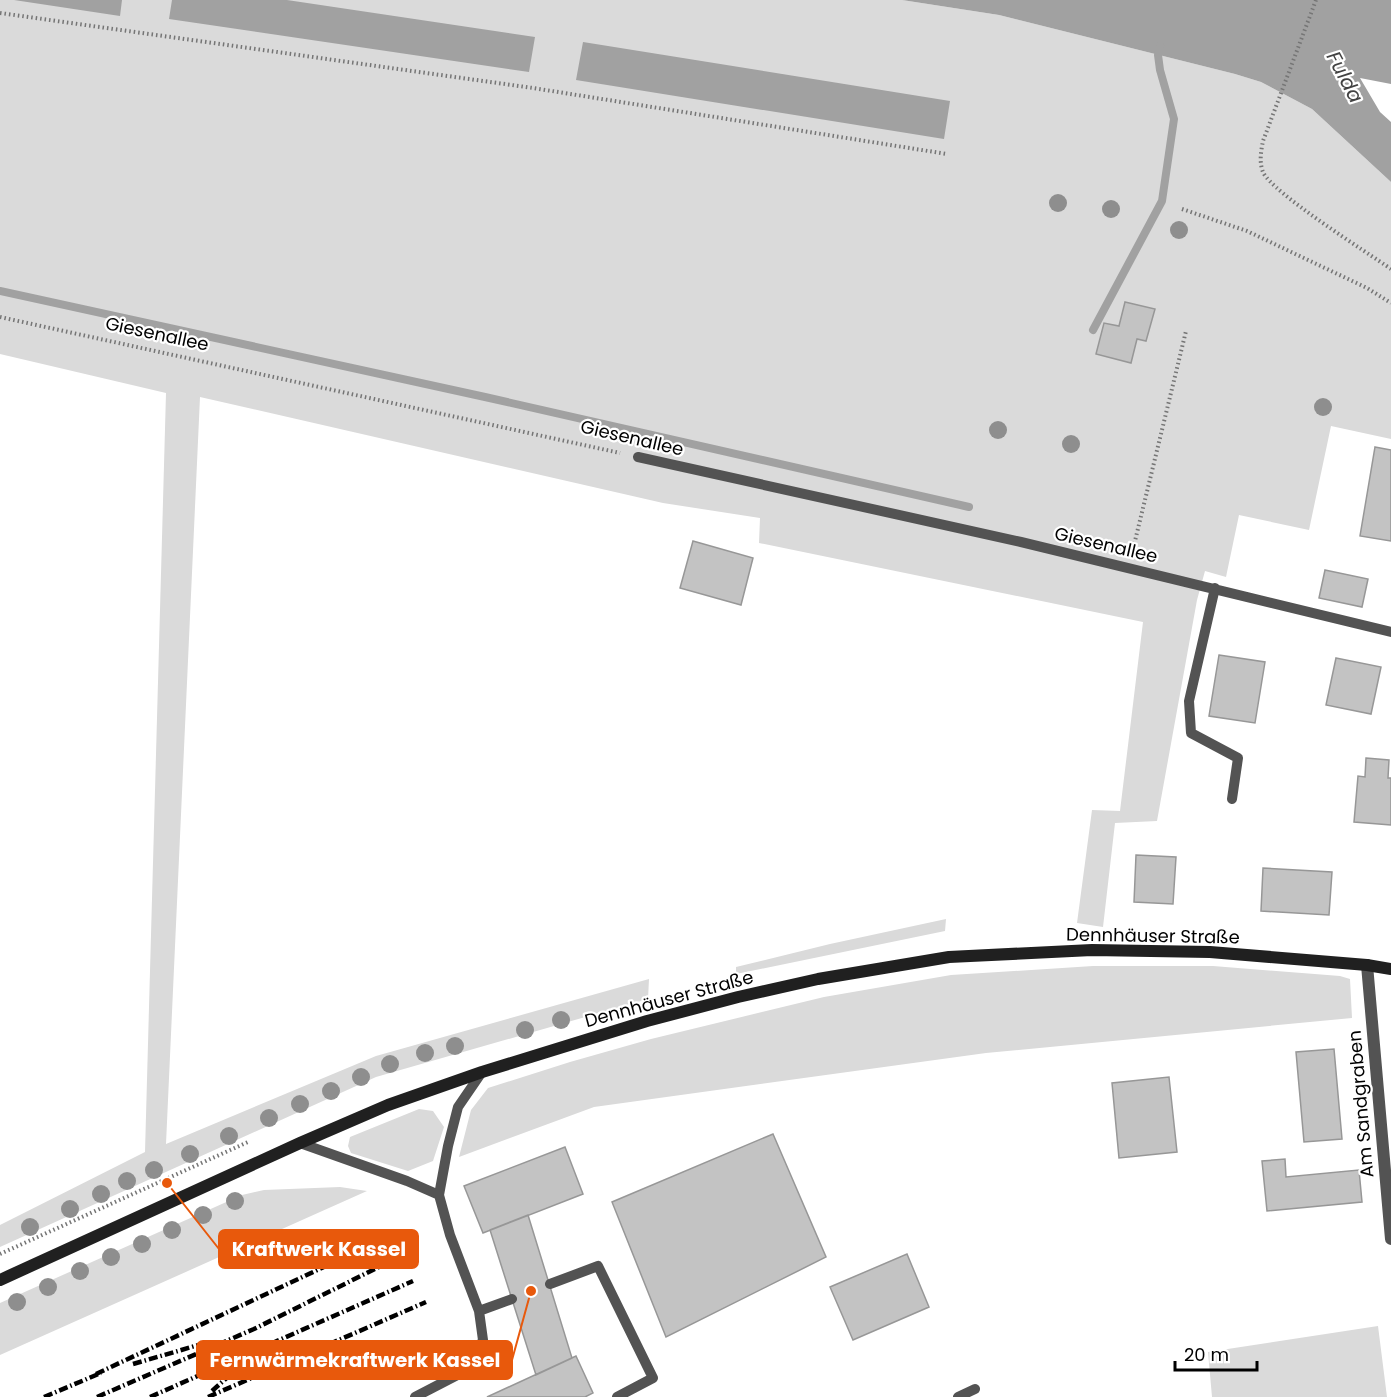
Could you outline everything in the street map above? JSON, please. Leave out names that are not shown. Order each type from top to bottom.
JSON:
[{"type":"street","name":"Dennhäuser Straße","points":[[0,1280],[388,1105],[482,1072],[647,1021],[818,979],[950,957],[1092,950],[1199,952],[1367,965],[1391,969]]},
{"type":"street","name":"Am Sandgraben","points":[[1367,965],[1391,1239]]},
{"type":"lane","name":"Giesenallee","points":[[638,457],[1125,567],[1391,632]]},
{"type":"lane","points":[[1215,588],[1189,701],[1191,733],[1238,758],[1232,799]]},
{"type":"lane","points":[[415,1397],[467,1370],[483,1340],[479,1311],[450,1235],[439,1195],[458,1107],[482,1072]]},
{"type":"lane","points":[[300,1143],[407,1180],[439,1195]]},
{"type":"lane","points":[[550,1284],[598,1266],[653,1378],[617,1397]]},
{"type":"lane","points":[[479,1311],[512,1299]]},
{"type":"lane","points":[[958,1397],[975,1389]]},
{"type":"path","points":[[1316,0],[1263,141],[1260,155],[1263,173],[1278,190],[1391,269]]},
{"type":"path","points":[[0,13],[521,87],[947,154]]},
{"type":"path","points":[[1182,209],[1247,231],[1367,288],[1391,303]]},
{"type":"path","name":"Giesenallee","points":[[0,317],[638,457]]},
{"type":"path","points":[[1125,567],[1136,541],[1186,331]]},
{"type":"shaded area","points":[[0,0],[902,0],[999,15],[1261,82],[1312,109],[1391,182],[1391,439],[1331,426],[1309,530],[1239,515],[1226,577],[1205,571],[1197,600],[1157,821],[1115,823],[1103,927],[1077,923],[1092,810],[1120,811],[1143,622],[759,543],[760,518],[663,503],[200,397],[166,1144],[376,1056],[649,979],[648,999],[376,1077],[0,1247],[0,1225],[145,1152],[166,393],[0,354]]},
{"type":"shaded area","points":[[946,919],[945,931],[736,974],[736,967]]},
{"type":"shaded area","points":[[1093,966],[1213,966],[1340,976],[1350,979],[1352,1018],[986,1053],[594,1107],[459,1157],[471,1110],[488,1088],[570,1062],[651,1039],[824,997],[951,975]]},
{"type":"shaded area","points":[[419,1109],[433,1111],[444,1127],[433,1161],[408,1171],[351,1153],[348,1146],[350,1137]]},
{"type":"shaded area","points":[[340,1187],[367,1191],[0,1355],[0,1303],[242,1195],[264,1190]]},
{"type":"shaded area","points":[[1378,1326],[1387,1397],[1212,1397],[1208,1352]]},
{"type":"water","points":[[14,0],[122,0],[120,16]]},
{"type":"water","points":[[172,0],[287,0],[535,37],[529,72],[169,19]]},
{"type":"water","name":"Fulda","points":[[902,0],[1391,0],[1391,84],[1360,78],[1380,112],[1391,122],[1391,182],[1312,109],[1261,82],[999,15]]},
{"type":"water","points":[[583,42],[950,101],[944,139],[576,80]]},
{"type":"building","points":[[1125,302],[1155,309],[1146,341],[1137,339],[1131,363],[1096,354],[1104,323],[1119,326]]},
{"type":"building","points":[[1375,447],[1391,450],[1391,541],[1360,536]]},
{"type":"building","points":[[693,541],[753,558],[741,605],[680,588]]},
{"type":"building","points":[[1325,570],[1368,579],[1362,607],[1319,598]]},
{"type":"building","points":[[1219,655],[1265,662],[1255,723],[1209,716]]},
{"type":"building","points":[[1336,658],[1381,667],[1371,714],[1326,705]]},
{"type":"building","points":[[1366,758],[1389,760],[1391,825],[1354,822],[1358,776],[1365,777]]},
{"type":"building","points":[[1136,855],[1176,857],[1173,904],[1134,902]]},
{"type":"building","points":[[1263,868],[1332,872],[1329,915],[1261,911]]},
{"type":"building","points":[[1334,1049],[1342,1139],[1304,1142],[1296,1052]]},
{"type":"building","points":[[1169,1077],[1177,1152],[1119,1158],[1112,1083]]},
{"type":"building","points":[[773,1134],[826,1257],[666,1337],[612,1202]]},
{"type":"building","points":[[565,1147],[583,1194],[483,1233],[464,1186]]},
{"type":"building","points":[[1285,1159],[1286,1177],[1359,1170],[1362,1202],[1267,1211],[1262,1161]]},
{"type":"building","points":[[528,1215],[572,1358],[536,1375],[490,1230]]},
{"type":"building","points":[[907,1254],[929,1307],[853,1340],[830,1287]]},
{"type":"building","points":[[576,1356],[593,1393],[585,1397],[487,1397]]},
{"type":"waterway","points":[[1093,330],[1162,201],[1174,119],[1160,70],[1158,55],[1160,46]]},
{"type":"waterway","points":[[0,291],[485,397],[969,507]]},
{"type":"railway","points":[[96,1374],[394,1234]]},
{"type":"railway","points":[[97,1397],[254,1329],[401,1256]]},
{"type":"railway","points":[[150,1397],[413,1281]]},
{"type":"railway","points":[[208,1397],[426,1302]]},
{"type":"railway","points":[[133,1364],[202,1344]]},
{"type":"railway","points":[[212,1391],[250,1357]]},
{"type":"railway","points":[[44,1397],[101,1373]]},
{"type":"place","name":"Kraftwerk Kassel","points":[[167,1183]]},
{"type":"place","name":"Fernwärmekraftwerk Kassel","points":[[531,1291]]}]
